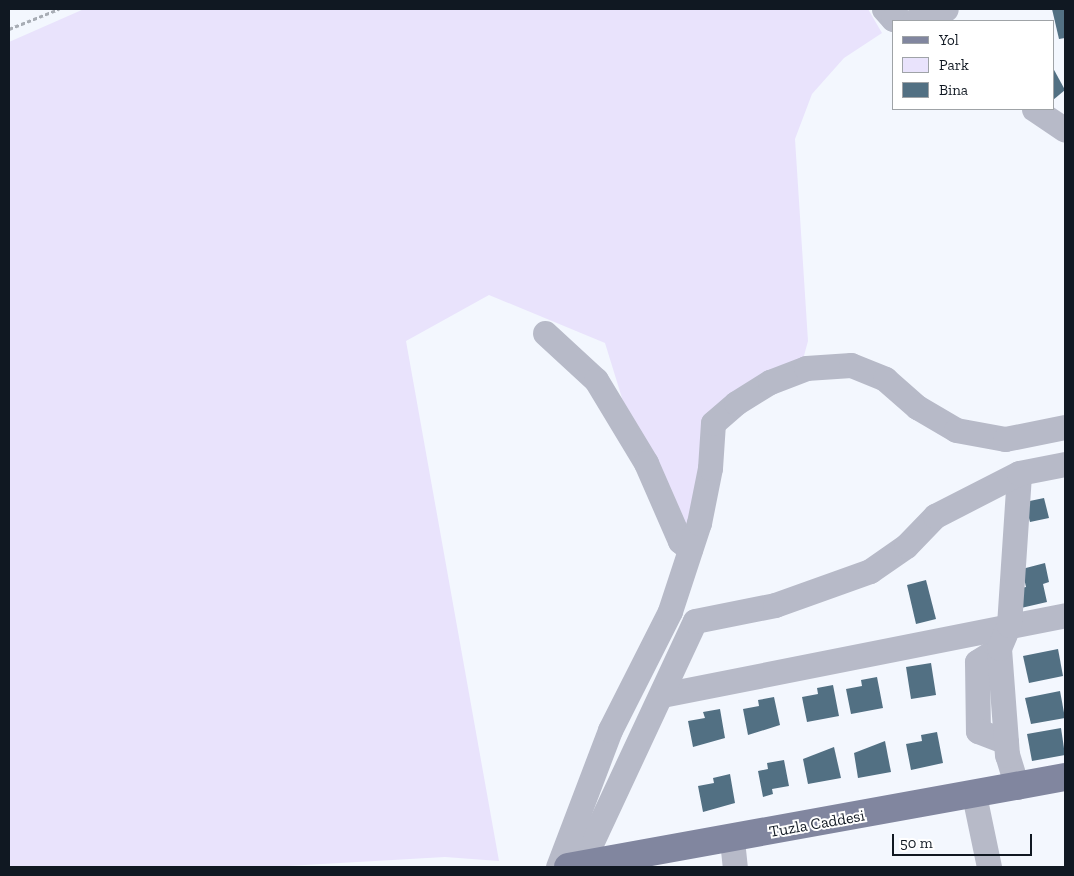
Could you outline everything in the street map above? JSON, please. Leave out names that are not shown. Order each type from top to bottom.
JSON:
[{"type":"main road","name":"Tuzla Caddesi","points":[[569,867],[732,840],[1065,777]]},
{"type":"street","points":[[884,9],[892,19],[897,20]]},
{"type":"street","points":[[917,20],[946,9]]},
{"type":"street","points":[[1035,110],[1065,130]]},
{"type":"street","points":[[545,333],[596,380],[646,463],[680,542],[690,549]]},
{"type":"street","points":[[569,867],[610,730],[670,611],[690,549],[710,468],[714,423],[736,403],[770,382],[806,368],[851,365],[885,379],[917,407],[956,430],[1005,439],[1065,427]]},
{"type":"street","points":[[569,867],[662,695],[695,621],[775,605],[870,571],[906,546],[935,516],[1019,473],[1065,464]]},
{"type":"street","points":[[1017,787],[1006,742],[999,648],[1009,625],[1019,473]]},
{"type":"street","points":[[662,695],[1065,615]]},
{"type":"street","points":[[974,795],[990,867]]},
{"type":"street","points":[[732,840],[736,867]]},
{"type":"path","points":[[9,30],[59,9]]},
{"type":"green space","points":[[84,9],[868,9],[882,33],[844,58],[812,94],[795,139],[808,341],[802,363],[716,427],[690,532],[634,437],[605,343],[489,295],[406,341],[499,861],[445,857],[270,867],[9,867],[9,42]]},
{"type":"building","points":[[1052,9],[1065,9],[1065,38],[1059,39]]},
{"type":"building","points":[[1054,70],[1065,90],[1054,99]]},
{"type":"building","points":[[1044,498],[1049,518],[1030,522],[1025,502]]},
{"type":"building","points":[[1045,563],[1049,582],[1043,584],[1047,602],[1021,608],[1017,589],[1026,587],[1022,569]]},
{"type":"building","points":[[926,580],[936,619],[916,624],[907,585]]},
{"type":"building","points":[[1058,649],[1063,676],[1029,683],[1023,656]]},
{"type":"building","points":[[931,663],[936,695],[911,699],[906,667]]},
{"type":"building","points":[[877,677],[883,708],[851,714],[846,689],[862,686],[861,680]]},
{"type":"building","points":[[833,685],[839,716],[807,722],[802,697],[818,694],[817,688]]},
{"type":"building","points":[[1060,691],[1065,718],[1031,724],[1025,698]]},
{"type":"building","points":[[774,697],[780,725],[748,735],[743,709],[759,706],[758,700]]},
{"type":"building","points":[[720,709],[725,738],[693,747],[688,721],[705,718],[703,712]]},
{"type":"building","points":[[1061,728],[1065,755],[1032,761],[1027,734]]},
{"type":"building","points":[[937,732],[943,763],[911,770],[906,744],[922,741],[921,735]]},
{"type":"building","points":[[885,741],[891,772],[858,778],[854,753]]},
{"type":"building","points":[[834,747],[841,778],[808,784],[803,759]]},
{"type":"building","points":[[784,760],[789,786],[772,789],[773,794],[763,797],[758,771],[768,769],[767,763]]},
{"type":"building","points":[[730,774],[735,803],[703,812],[698,786],[714,783],[713,778]]}]
